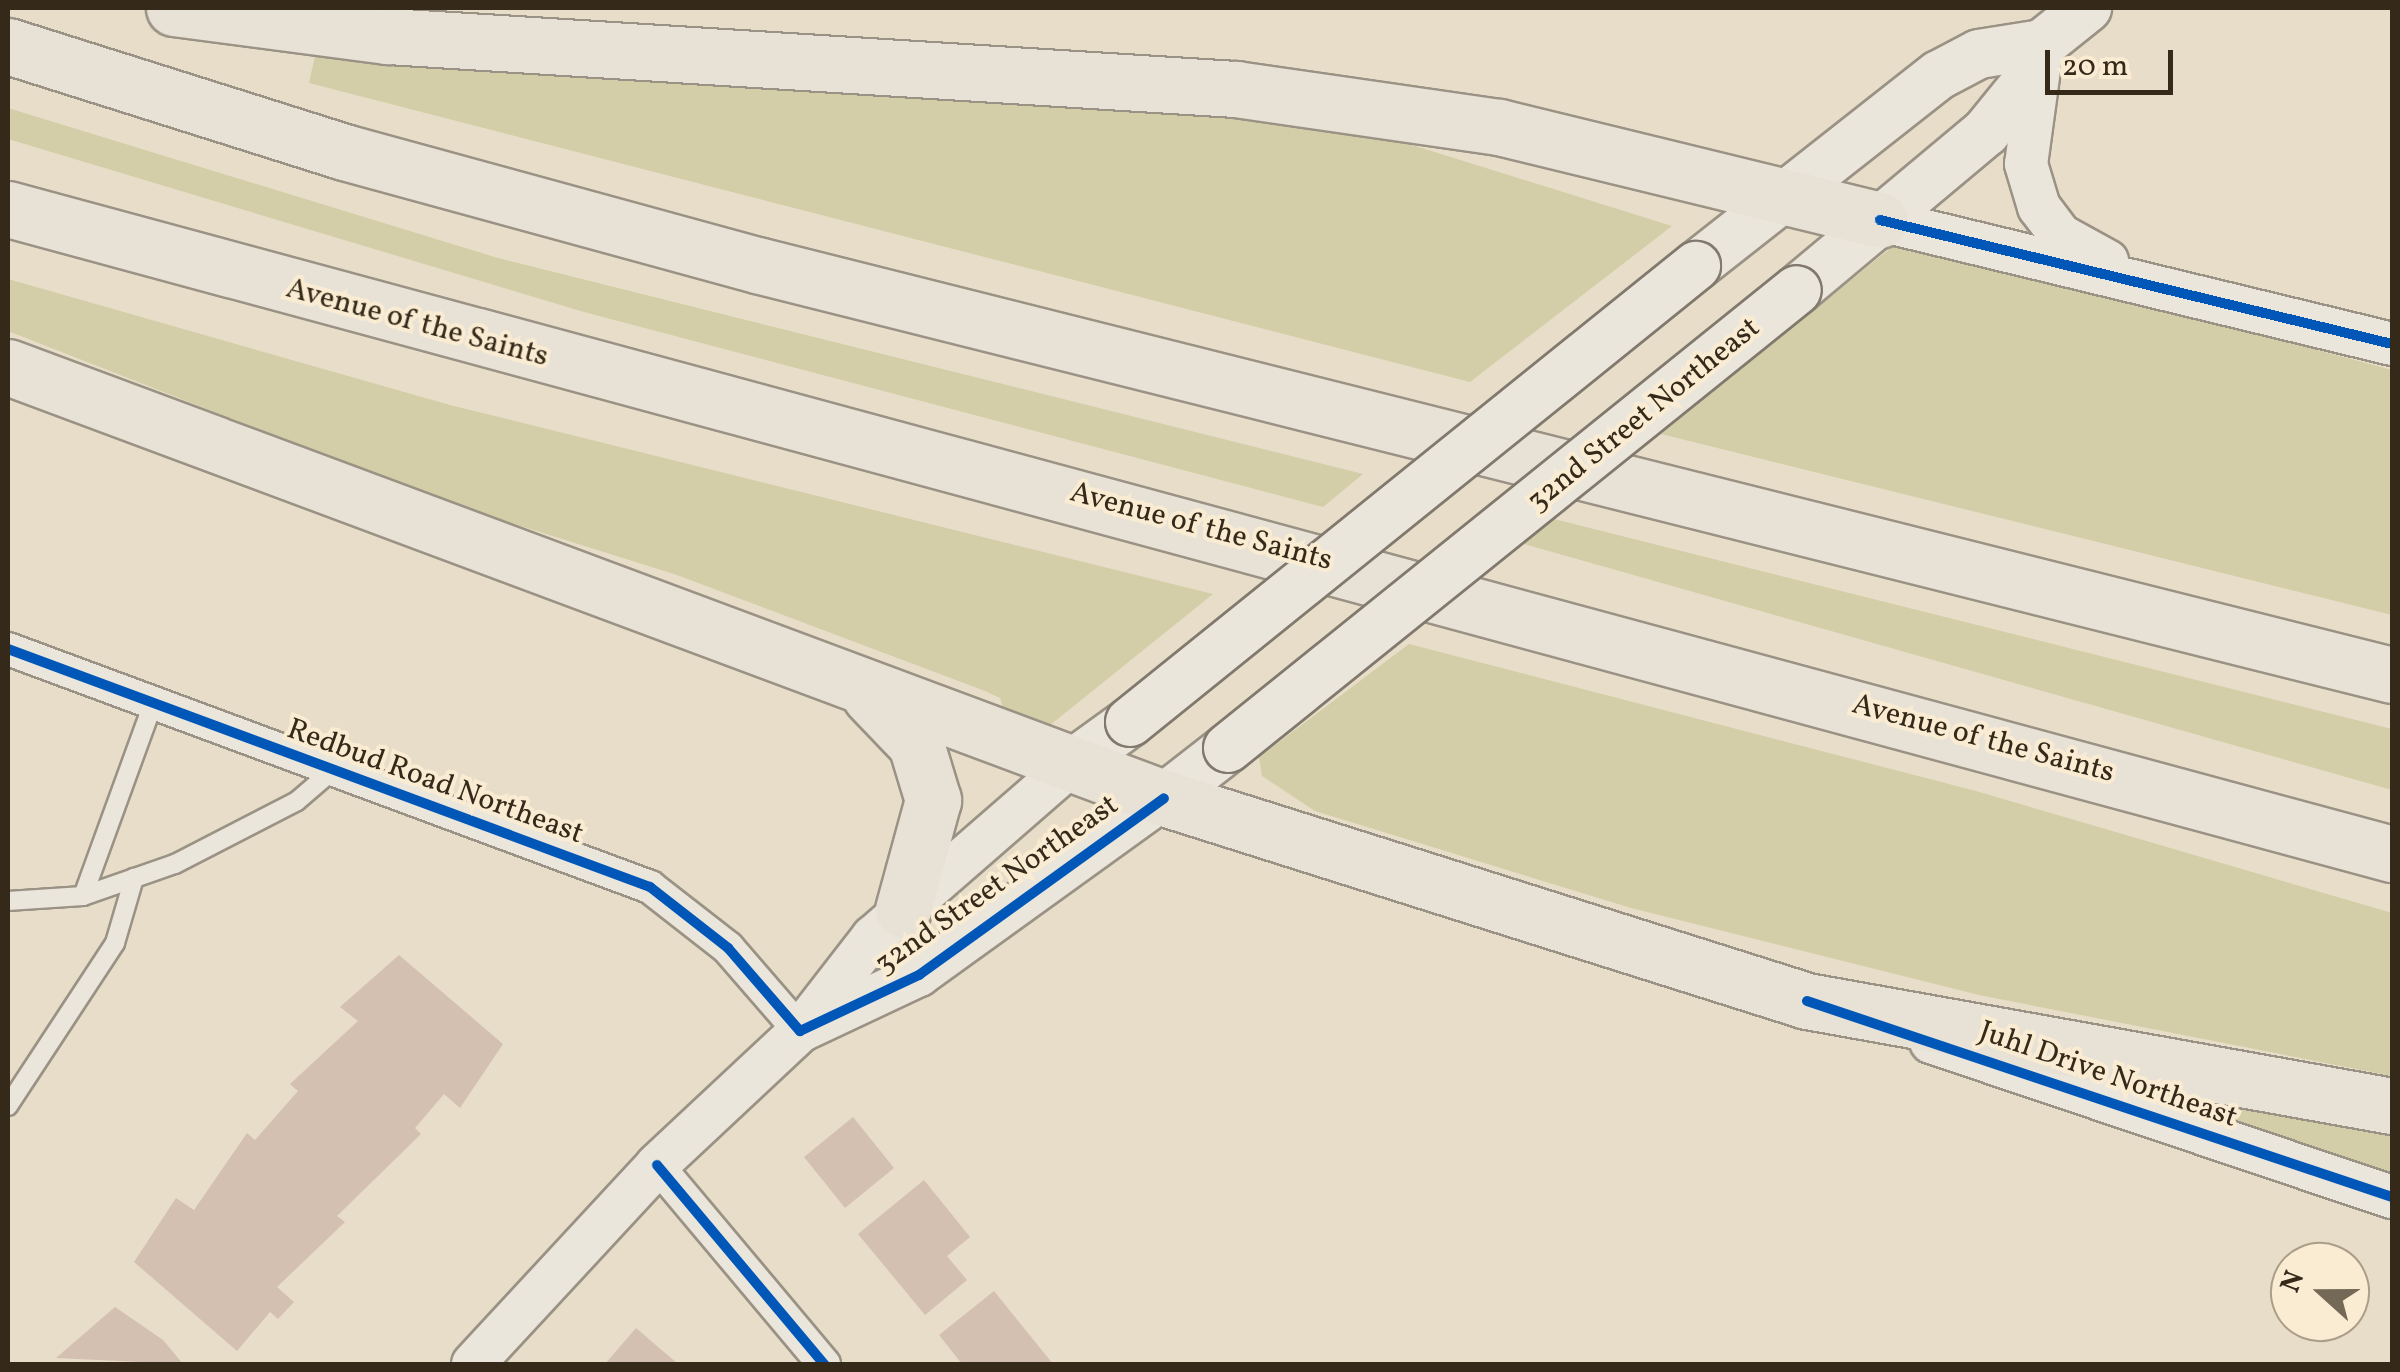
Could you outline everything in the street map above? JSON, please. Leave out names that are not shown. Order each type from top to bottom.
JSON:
[{"type":"highway","points":[[174,8],[388,36],[1234,88],[1498,127],[1880,220]]},
{"type":"highway","points":[[8,46],[344,152],[757,265],[2392,674]]},
{"type":"highway","name":"Avenue of the Saints","points":[[8,209],[2392,854]]},
{"type":"highway","points":[[8,367],[1164,798],[1807,1001],[2392,1106]]},
{"type":"highway","points":[[852,682],[895,717],[928,772],[933,826],[904,910]]},
{"type":"main road","name":"32nd Street Northeast","points":[[1164,798],[1880,220],[2010,106],[2042,44],[2087,8]]},
{"type":"main road","name":"32nd Street Northeast","points":[[1072,764],[1130,722],[1782,197],[1940,75],[1979,54],[2042,44]]},
{"type":"street","points":[[2042,44],[2026,164],[2038,207],[2075,244],[2154,281]]},
{"type":"street","points":[[1880,220],[2154,281],[2392,344]]},
{"type":"street","name":"Redbud Road Northeast","points":[[8,650],[650,888],[728,948],[800,1032]]},
{"type":"street","name":"32nd Street Northeast","points":[[800,1032],[840,974],[904,910],[1072,764]]},
{"type":"street","name":"32nd Street Northeast","points":[[800,1032],[920,974],[1164,798]]},
{"type":"street","name":"Juhl Drive Northeast","points":[[1807,1001],[2392,1197]]},
{"type":"street","points":[[473,1364],[657,1164],[800,1032]]},
{"type":"street","points":[[657,1164],[824,1364]]},
{"type":"lane","points":[[83,896],[153,704]]},
{"type":"lane","points":[[8,901],[83,896],[134,878],[297,801],[333,770]]},
{"type":"lane","points":[[8,1106],[115,943],[134,878]]},
{"type":"shaded area","points":[[315,56],[1203,105],[1377,134],[1672,226],[1470,382],[309,83]]},
{"type":"shaded area","points":[[8,108],[498,258],[1363,474],[1323,507],[584,312],[8,139]]},
{"type":"shaded area","points":[[1903,238],[2392,370],[2392,615],[1661,434]]},
{"type":"shaded area","points":[[8,279],[450,405],[1213,594],[1044,730],[1006,717],[1000,698],[985,691],[677,575],[441,501],[8,331]]},
{"type":"shaded area","points":[[1554,519],[2392,729],[2392,790],[1524,544]]},
{"type":"shaded area","points":[[1409,644],[1976,791],[2392,913],[2392,1076],[1979,995],[1631,908],[1315,811],[1262,776],[1259,757]]},
{"type":"shaded area","points":[[2153,1087],[2392,1131],[2392,1175],[2150,1105]]},
{"type":"building","points":[[399,955],[503,1044],[460,1108],[444,1094],[415,1128],[421,1134],[337,1216],[345,1222],[277,1287],[294,1302],[278,1319],[270,1312],[237,1351],[134,1262],[176,1198],[194,1210],[247,1133],[255,1140],[298,1091],[290,1084],[358,1021],[340,1007]]},
{"type":"building","points":[[853,1117],[894,1168],[845,1208],[804,1157]]},
{"type":"building","points":[[924,1180],[970,1237],[947,1256],[967,1280],[925,1315],[858,1234]]},
{"type":"building","points":[[994,1291],[1053,1364],[962,1364],[939,1335]]},
{"type":"building","points":[[115,1307],[163,1340],[183,1364],[56,1358]]},
{"type":"building","points":[[636,1328],[678,1364],[605,1364]]},
{"type":"cycle path","points":[[1880,220],[2392,344]]},
{"type":"cycle path","points":[[8,649],[650,887],[728,948],[800,1031],[919,975],[1164,798]]},
{"type":"cycle path","points":[[1807,1001],[2392,1197]]},
{"type":"cycle path","points":[[657,1165],[824,1364]]}]
